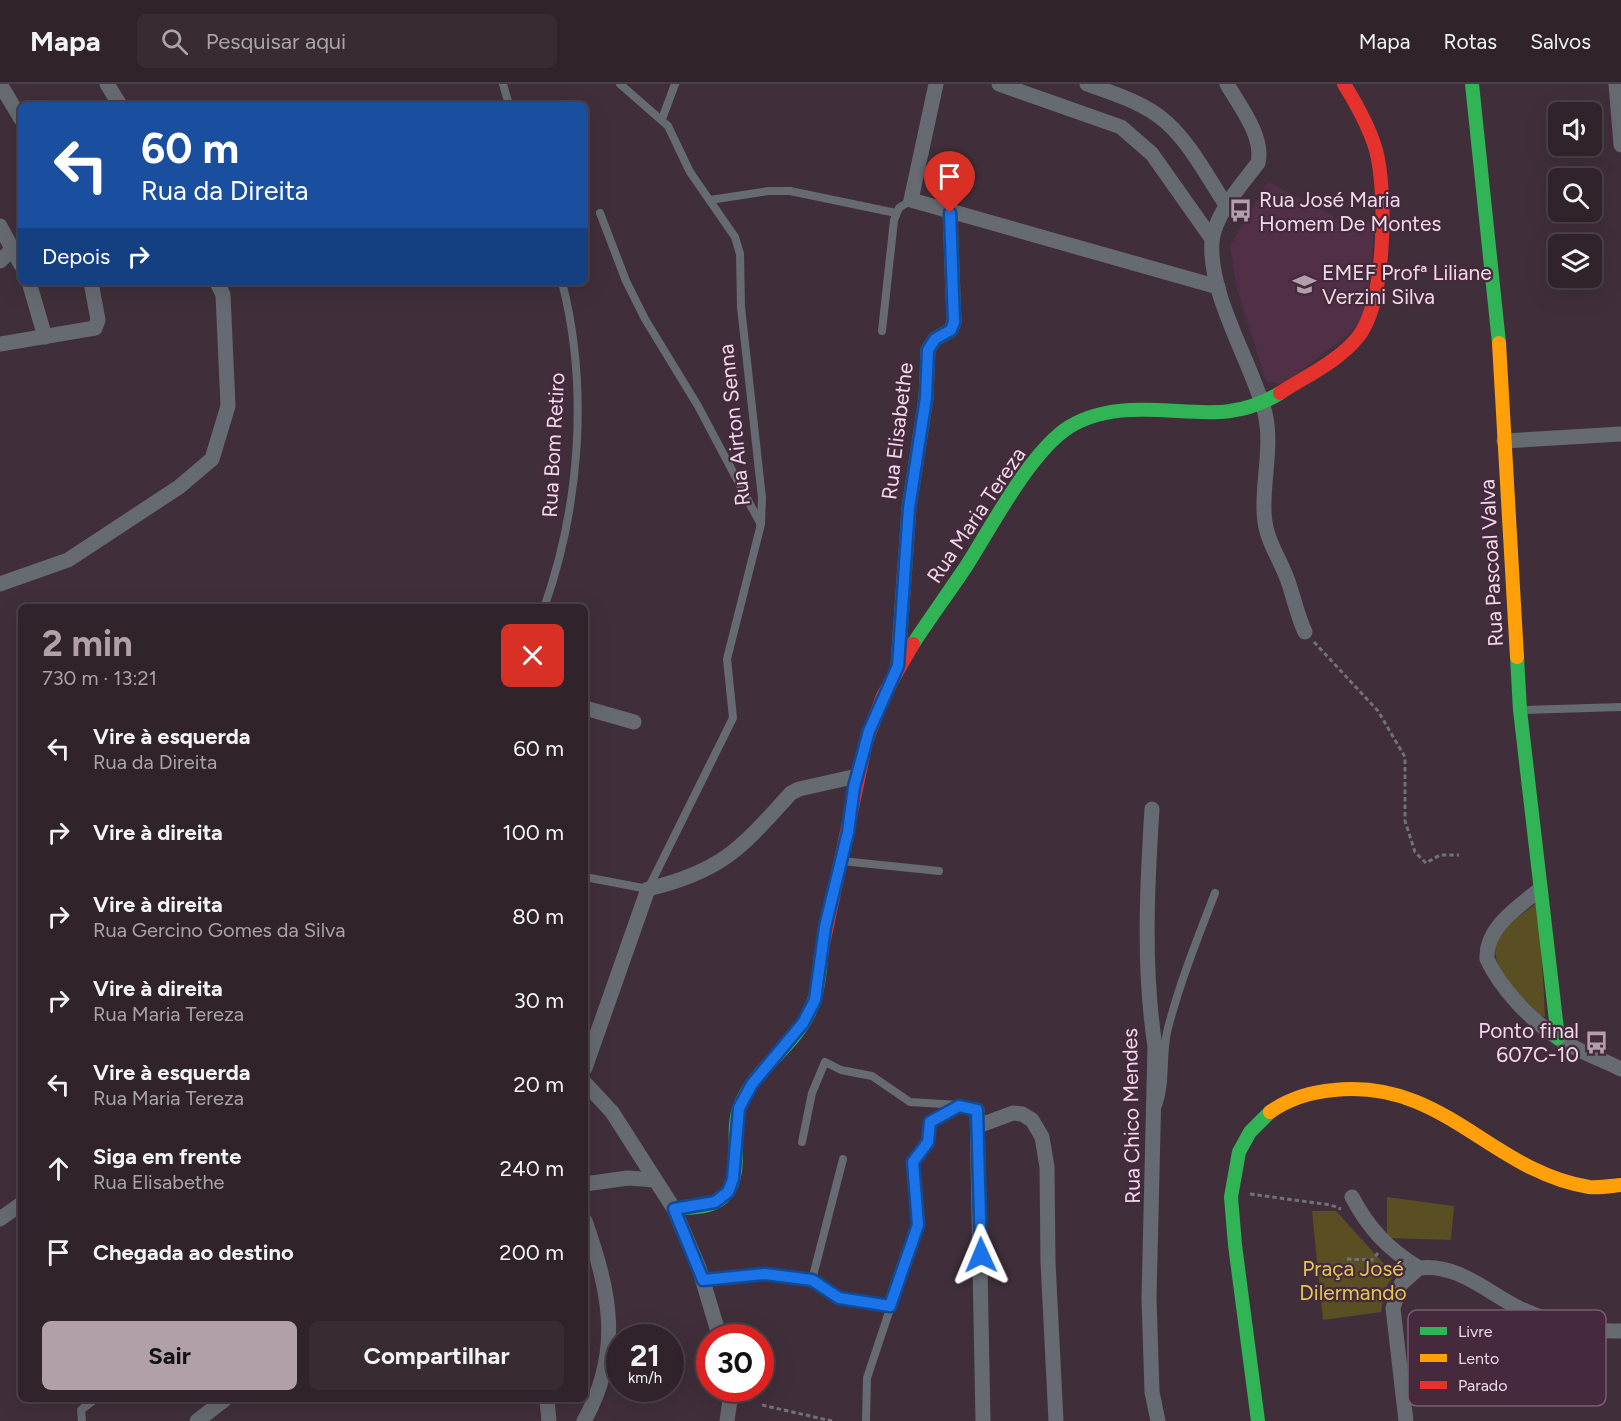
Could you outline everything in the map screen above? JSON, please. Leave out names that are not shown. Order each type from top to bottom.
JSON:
[{"type":"street","points":[[0,84],[18,114]]},
{"type":"street","points":[[107,84],[118,102]]},
{"type":"street","points":[[936,84],[911,200],[950,213],[1218,287]]},
{"type":"street","points":[[999,84],[1121,127],[1152,154],[1212,239],[1218,287],[1262,403],[1269,439],[1264,505],[1269,542],[1287,579],[1305,632]]},
{"type":"street","points":[[1088,84],[1124,98],[1165,121],[1183,141],[1226,205]]},
{"type":"street","points":[[1212,239],[1226,205],[1258,163],[1259,156],[1253,131],[1227,84]]},
{"type":"street","name":"Rua Maria Tereza","points":[[674,1209],[715,1202],[728,1192],[733,1179],[739,1108],[752,1084],[803,1023],[815,1000],[825,927],[841,861],[857,776],[869,731],[898,666],[960,578],[1001,509],[1051,443],[1070,426],[1093,416],[1116,412],[1166,410],[1223,413],[1248,409],[1262,403],[1343,351],[1356,340],[1370,316],[1383,229],[1384,188],[1372,136],[1359,107],[1344,84]]},
{"type":"street","name":"Rua Pascoal Valva","points":[[1472,84],[1497,316],[1520,710],[1558,1038]]},
{"type":"street","points":[[1616,84],[1621,145]]},
{"type":"street","name":"Rua Elisabethe","points":[[898,666],[909,508],[926,398],[928,350],[935,339],[951,330],[954,322],[950,213]]},
{"type":"street","points":[[0,226],[18,259]]},
{"type":"street","points":[[0,261],[13,249]]},
{"type":"street","points":[[30,285],[45,337]]},
{"type":"street","points":[[0,344],[90,330],[97,326],[92,285]]},
{"type":"street","points":[[0,584],[68,560],[179,487],[212,459],[228,406],[223,295],[218,285]]},
{"type":"street","points":[[1504,441],[1621,434]]},
{"type":"street","points":[[588,709],[634,722]]},
{"type":"street","points":[[588,1059],[648,889],[696,876],[724,859],[747,842],[791,793],[799,789],[857,776]]},
{"type":"street","name":"Rua Chico Mendes","points":[[1152,809],[1148,874],[1150,1015],[1155,1046],[1149,1298],[1152,1392],[1158,1421]]},
{"type":"street","points":[[1540,889],[1499,925],[1491,936],[1487,958],[1502,983],[1527,1012],[1558,1038],[1621,1069]]},
{"type":"street","points":[[588,1086],[612,1112],[674,1209],[703,1280],[716,1324]]},
{"type":"street","points":[[1258,1421],[1230,1194],[1243,1141],[1255,1124],[1281,1104],[1298,1096],[1345,1087],[1401,1094],[1420,1102],[1548,1175],[1591,1189],[1621,1185]]},
{"type":"street","points":[[977,1110],[982,1421]]},
{"type":"street","points":[[978,1126],[997,1118],[1022,1114],[1032,1120],[1042,1137],[1047,1167],[1048,1262],[1056,1421]]},
{"type":"street","points":[[588,1184],[628,1178],[655,1180]]},
{"type":"street","points":[[1352,1197],[1375,1234],[1396,1254],[1419,1268],[1438,1268],[1469,1278],[1524,1310]]},
{"type":"street","points":[[0,1219],[18,1206]]},
{"type":"street","points":[[584,1421],[597,1397],[603,1377],[609,1317],[606,1288],[588,1231]]},
{"type":"street","points":[[1406,1421],[1394,1308],[1401,1284],[1419,1268]]},
{"type":"street","points":[[197,1421],[221,1402]]},
{"type":"street","points":[[547,1402],[549,1421]]},
{"type":"street","points":[[727,1421],[730,1402]]},
{"type":"lane","points":[[503,84],[508,102]]},
{"type":"lane","name":"Rua Airton Senna","points":[[620,84],[662,119],[676,138],[690,172],[735,237],[740,254],[741,306],[760,477],[760,524],[728,650],[733,718],[648,889]]},
{"type":"lane","points":[[662,119],[675,84]]},
{"type":"lane","points":[[710,200],[769,191],[790,191],[896,213]]},
{"type":"lane","points":[[882,331],[887,264],[896,213],[903,204],[911,200]]},
{"type":"lane","points":[[600,213],[626,281],[645,320],[698,405],[760,524]]},
{"type":"lane","name":"Rua Bom Retiro","points":[[545,604],[556,574],[568,522],[573,478],[576,369],[562,285]]},
{"type":"lane","points":[[1520,710],[1621,707]]},
{"type":"lane","points":[[841,861],[939,871]]},
{"type":"lane","points":[[588,878],[648,889]]},
{"type":"lane","points":[[1154,1119],[1163,1092],[1167,1031],[1186,969],[1215,893]]},
{"type":"lane","points":[[802,1142],[812,1093],[825,1062],[841,1070],[872,1076],[910,1102],[959,1106],[977,1110]]},
{"type":"lane","points":[[866,1421],[867,1378],[918,1225],[913,1162],[928,1142],[930,1122],[959,1106]]},
{"type":"lane","points":[[812,1280],[843,1159]]},
{"type":"lane","points":[[703,1280],[765,1274],[812,1280],[839,1298],[890,1306]]},
{"type":"lane","points":[[82,1421],[79,1412],[92,1402]]},
{"type":"path","points":[[1305,632],[1378,711],[1405,757],[1405,821],[1415,852],[1426,863],[1440,855],[1459,855]]},
{"type":"path","points":[[1230,1194],[1331,1205],[1343,1211]]},
{"type":"path","points":[[1374,1244],[1384,1254]]},
{"type":"path","points":[[1347,1259],[1372,1260],[1376,1256]]},
{"type":"path","points":[[762,1405],[832,1421]]},
{"type":"shaded area","name":"EMEF Profª Liliane Verzini Silva","points":[[1268,182],[1332,215],[1343,230],[1375,220],[1366,318],[1339,342],[1282,384],[1266,381],[1237,289],[1230,246]]},
{"type":"green space","points":[[1539,901],[1545,1017],[1540,1015],[1506,979],[1496,957],[1496,946],[1500,935],[1513,921]]},
{"type":"green space","points":[[1387,1197],[1454,1206],[1451,1240],[1387,1238]]},
{"type":"green space","name":"Praça José Dilermando","points":[[1312,1211],[1336,1211],[1394,1275],[1385,1289],[1381,1312],[1323,1320]]},
{"type":"traffic: fast","points":[[1472,84],[1499,343]]},
{"type":"traffic: fast","points":[[913,644],[967,565],[1026,471],[1054,439],[1069,427],[1091,417],[1122,411],[1225,412],[1261,403],[1280,393]]},
{"type":"traffic: fast","points":[[1517,657],[1520,710],[1558,1038]]},
{"type":"traffic: fast","points":[[674,1209],[709,1205],[726,1194],[731,1185],[736,1164],[736,1130],[739,1109],[753,1083],[793,1038],[809,1013],[815,999],[821,954]]},
{"type":"traffic: fast","points":[[1258,1421],[1231,1197],[1239,1152],[1250,1132],[1270,1112]]},
{"type":"traffic: slow","points":[[1499,343],[1517,657]]},
{"type":"traffic: slow","points":[[1270,1112],[1293,1099],[1317,1092],[1372,1090],[1406,1098],[1437,1111],[1494,1147],[1555,1178],[1589,1187],[1621,1185]]},
{"type":"traffic: jam","points":[[1280,393],[1332,361],[1350,346],[1367,321],[1374,299],[1382,246],[1380,168],[1370,133],[1344,84]]},
{"type":"traffic: jam","points":[[821,954],[866,742],[883,696],[913,644]]},
{"type":"place","name":"Rua José Maria Homem De Montes","points":[[1241,211]]},
{"type":"place","name":"EMEF Profª Liliane Verzini Silva","points":[[1304,284]]},
{"type":"place","name":"Ponto final 607C-10","points":[[1597,1042]]},
{"type":"route","points":[[950,213],[954,322],[951,330],[940,335],[930,345],[927,356],[926,398],[909,508],[898,666],[869,731],[854,787],[848,832],[825,927],[815,1000],[803,1023],[752,1084],[739,1108],[736,1122],[733,1179],[728,1192],[715,1202],[703,1206],[674,1209],[703,1280],[765,1274],[812,1280],[839,1298],[890,1306],[918,1225],[913,1162],[928,1142],[930,1122],[959,1106],[977,1110],[981,1255]]}]
